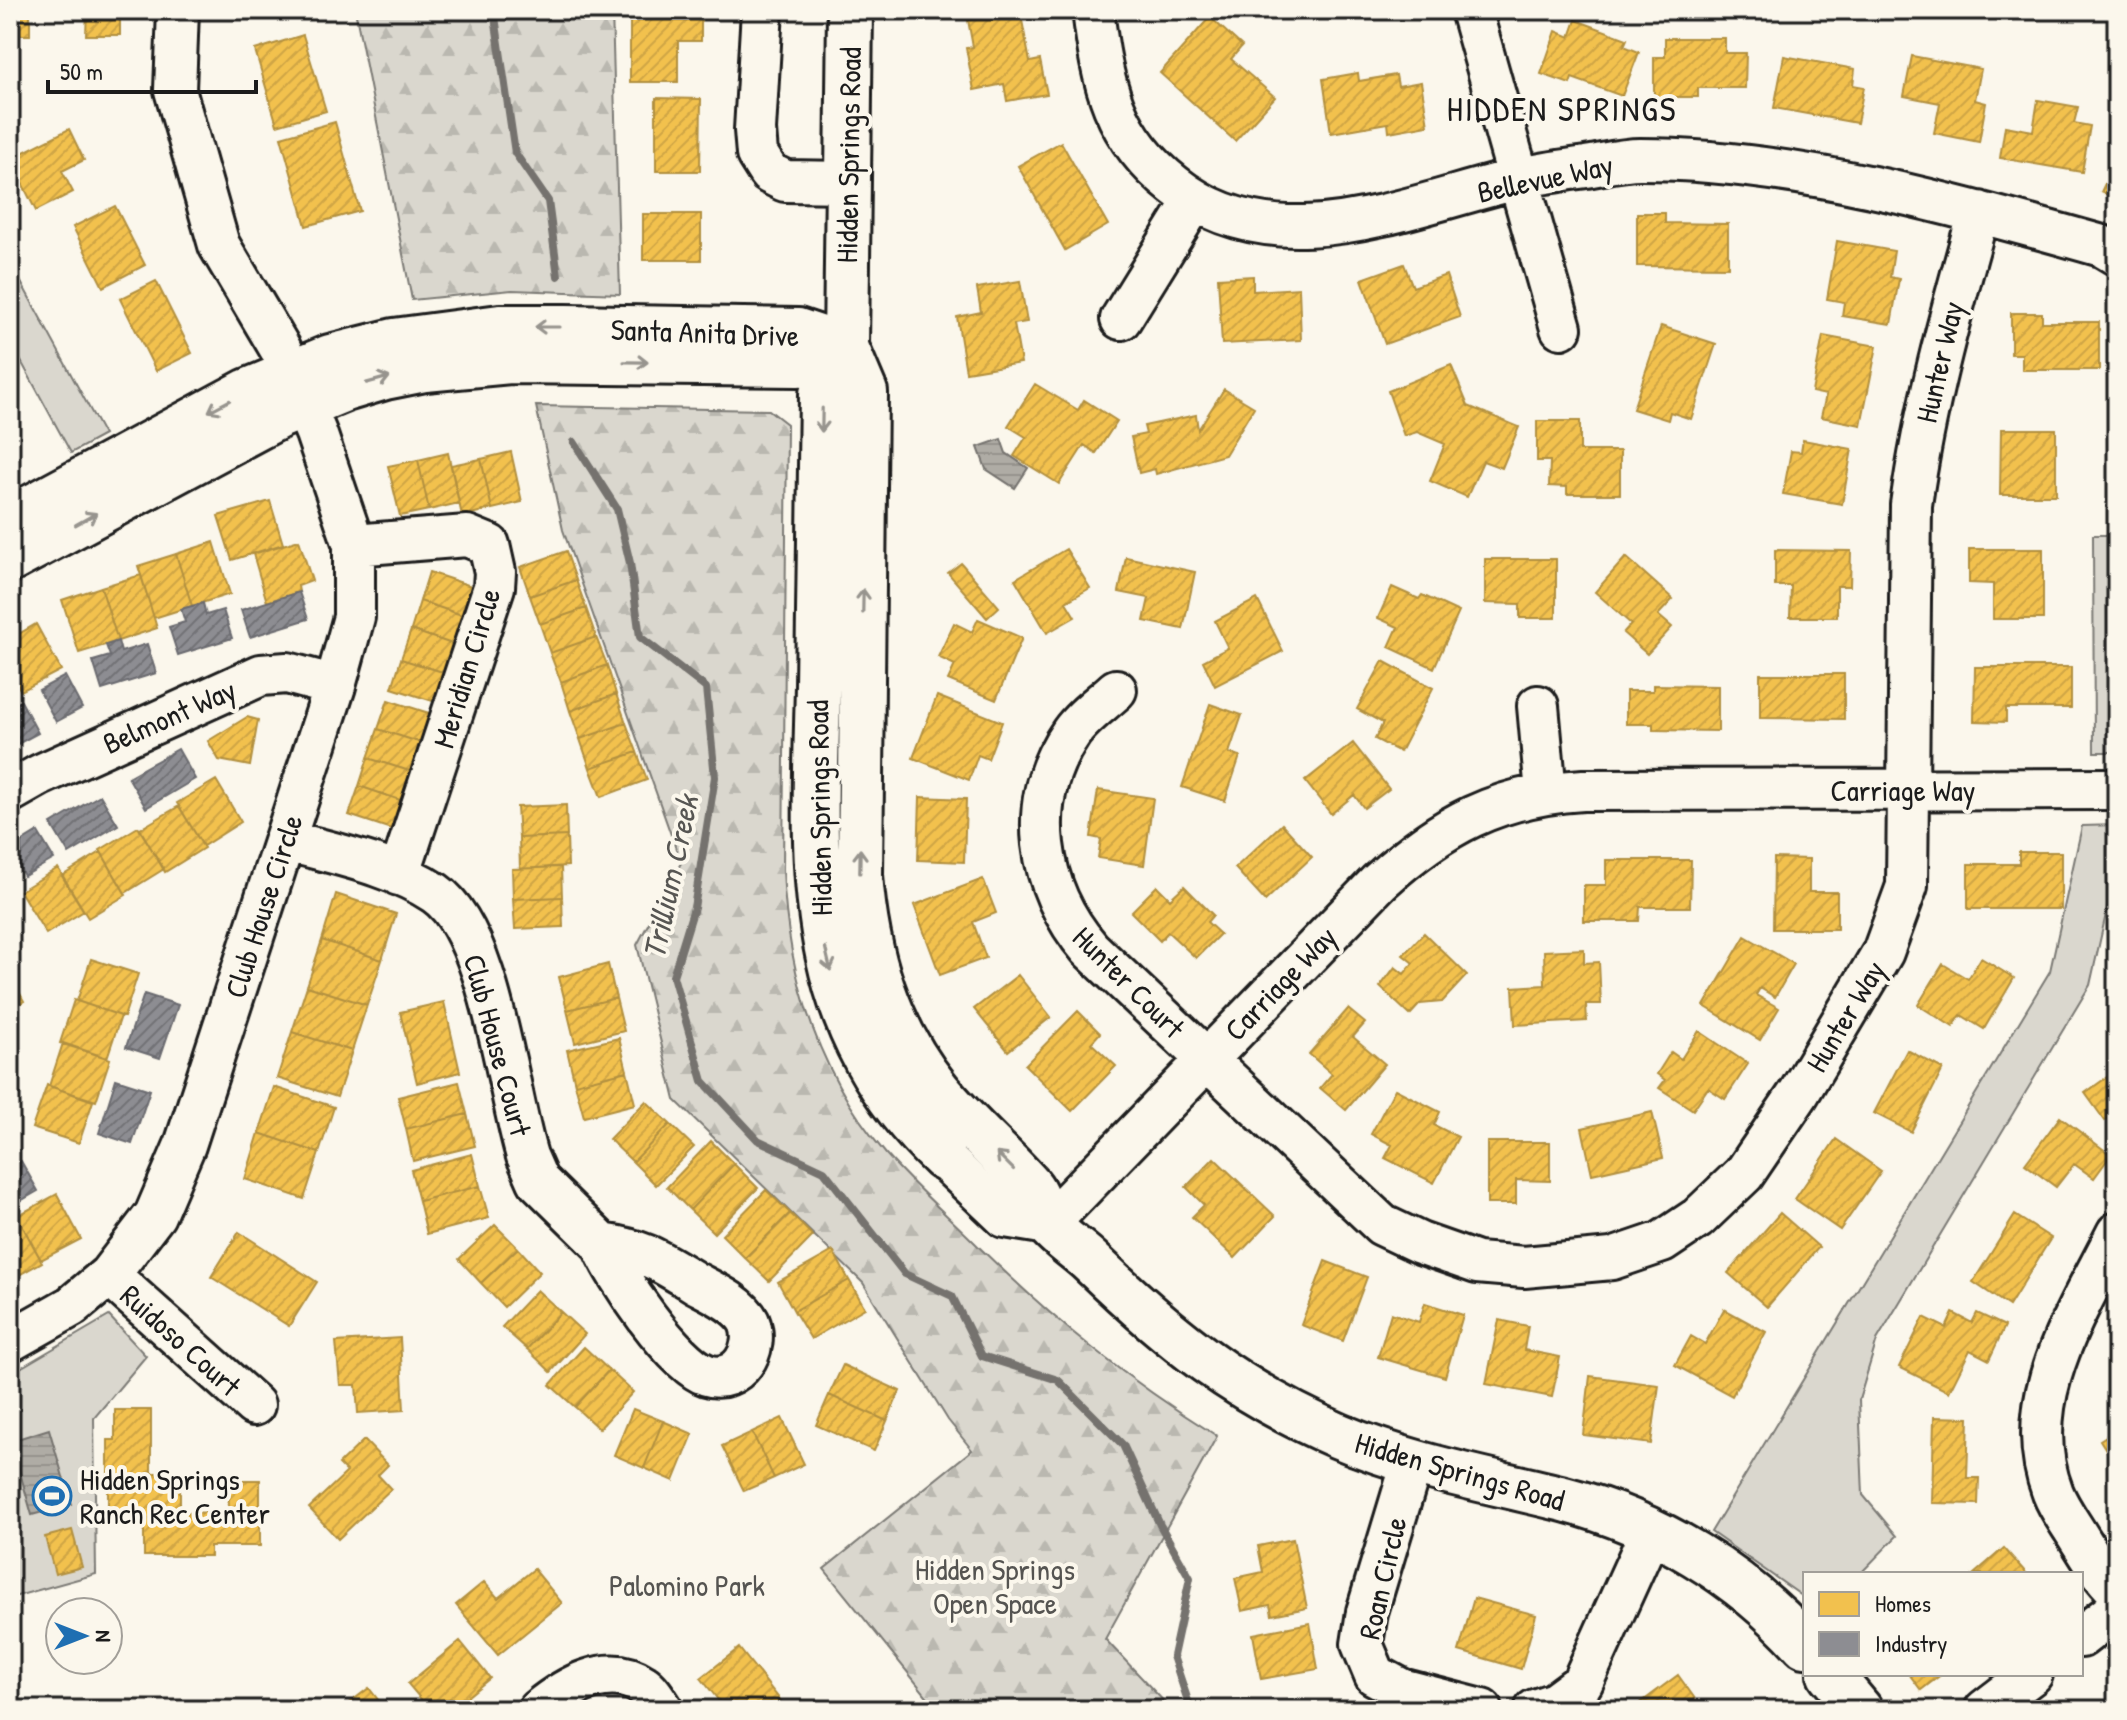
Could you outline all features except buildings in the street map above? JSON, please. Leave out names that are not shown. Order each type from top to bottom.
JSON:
[{"type":"main road","name":"Hidden Springs Road","points":[[850,10],[846,347],[865,392],[860,875],[869,951],[891,1013],[918,1062],[938,1090],[1032,1187],[1048,1224],[1198,1359],[1307,1421],[1412,1463],[1566,1500],[1651,1531],[1710,1564],[1746,1589],[1803,1643]]},
{"type":"main road","name":"Santa Anita Drive","points":[[10,519],[248,391],[345,389],[425,369],[510,361],[798,364],[846,347]]},
{"type":"main road","name":"Hidden Springs Road","points":[[846,347],[822,394],[816,795],[818,904],[833,982],[865,1063],[901,1113],[943,1158]]},
{"type":"main road","name":"Santa Anita Drive","points":[[10,560],[240,435],[298,390]]},
{"type":"main road","points":[[1832,1676],[1860,1710]]},
{"type":"street","name":"Club House Circle","points":[[10,1341],[72,1306],[109,1275],[155,1215],[185,1145],[335,686],[354,617],[354,545],[298,390],[278,345],[219,245],[175,90],[178,10]]},
{"type":"street","points":[[762,10],[755,130],[757,154],[769,173],[785,181],[848,182]]},
{"type":"street","name":"Bellevue Way","points":[[1093,10],[1099,55],[1126,135],[1146,163],[1194,201],[1230,216],[1264,224],[1328,225],[1470,194],[1520,178],[1634,159],[1687,159],[1787,172],[1979,212],[2102,246],[2117,255]]},
{"type":"street","points":[[1471,10],[1561,328]]},
{"type":"street","points":[[1121,319],[1194,201]]},
{"type":"street","name":"Hunter Way","points":[[1207,1058],[1382,1225],[1420,1243],[1477,1263],[1524,1267],[1612,1259],[1662,1242],[1698,1218],[1744,1174],[1799,1093],[1883,952],[1907,886],[1911,505],[1918,448],[1948,315],[1979,212]]},
{"type":"street","name":"Meridian Circle","points":[[354,545],[467,536],[489,545],[495,572],[494,587],[399,875]]},
{"type":"street","name":"Belmont Way","points":[[10,792],[40,775],[261,675],[287,673],[335,686]]},
{"type":"street","name":"Hunter Court","points":[[1116,690],[1072,731],[1048,776],[1042,812],[1045,870],[1051,890],[1073,929],[1207,1058]]},
{"type":"street","points":[[1538,706],[1546,793]]},
{"type":"street","name":"Carriage Way","points":[[1048,1224],[1373,888],[1415,850],[1474,814],[1512,799],[1546,793],[2117,789]]},
{"type":"street","name":"Club House Court","points":[[285,840],[399,875],[437,894],[461,919],[482,970],[527,1156],[538,1181],[602,1244]]},
{"type":"street","name":"Hidden Springs Road","points":[[943,1158],[1005,1217],[1048,1224]]},
{"type":"street","points":[[2117,1233],[2058,1351],[2041,1426],[2043,1460],[2053,1495],[2100,1574],[2117,1590]]},
{"type":"street","name":"Ruidoso Court","points":[[109,1275],[254,1405]]},
{"type":"street","name":"Roan Circle","points":[[1412,1463],[1371,1598],[1362,1644],[1375,1675],[1401,1689],[1482,1710]]},
{"type":"street","points":[[1535,1710],[1555,1703],[1582,1683],[1651,1531]]},
{"type":"street","points":[[2083,1635],[2117,1609]]},
{"type":"street","points":[[1985,1710],[2029,1676]]},
{"type":"street","points":[[538,1710],[563,1690],[593,1678],[614,1677],[643,1685],[663,1710]]},
{"type":"green space","points":[[355,10],[612,10],[620,294],[512,290],[412,300]]},
{"type":"green space","points":[[10,262],[104,435],[71,453],[10,341]]},
{"type":"green space","name":"Hidden Springs Open Space","points":[[536,406],[769,410],[787,424],[783,869],[791,946],[799,984],[824,1056],[841,1090],[862,1123],[897,1166],[1065,1325],[1152,1393],[1217,1436],[1105,1639],[1172,1710],[938,1710],[824,1569],[972,1450],[948,1420],[863,1283],[675,1100],[637,945],[681,863],[563,530]]},
{"type":"green space","points":[[2093,535],[2117,535],[2117,752],[2094,752]]},
{"type":"green space","points":[[2117,825],[2117,865],[2090,985],[1877,1340],[1859,1400],[1863,1495],[1897,1536],[1862,1572],[1803,1572],[1803,1597],[1711,1532],[2050,971],[2082,826]]},
{"type":"green space","name":"Hidden Springs Ranch Rec Center","points":[[109,1316],[146,1356],[94,1418],[96,1574],[10,1598],[10,1374]]},
{"type":"shaded area","points":[[1001,439],[1006,453],[1028,468],[1015,488],[986,469],[978,447]]},
{"type":"shaded area","points":[[49,1429],[71,1504],[32,1515],[11,1441]]},
{"type":"waterway","name":"Trillium Creek","points":[[494,10],[515,153],[548,201],[558,276]]},
{"type":"waterway","name":"Trillium Creek","points":[[574,442],[617,509],[630,563],[640,637],[706,688],[715,777],[694,908],[673,976],[703,1081],[758,1140],[824,1171],[905,1274],[952,1296],[982,1356],[1058,1380],[1123,1445],[1160,1525],[1190,1578],[1173,1656],[1191,1710]]},
{"type":"place","name":"Hidden Springs Ranch Rec Center","points":[[52,1496]]},
{"type":"district","name":"HIDDEN SPRINGS","points":[[1562,109]]},
{"type":"park label","name":"Palomino Park","points":[[687,1585]]}]
